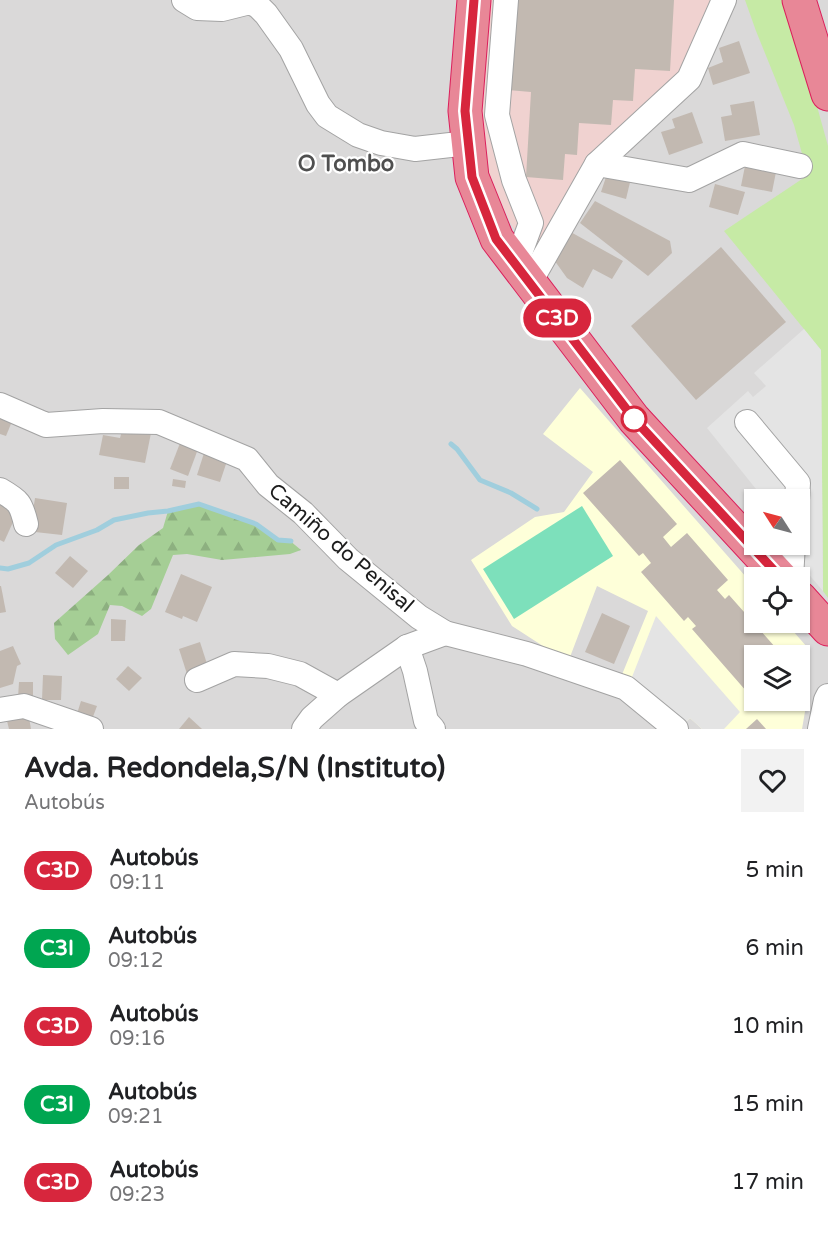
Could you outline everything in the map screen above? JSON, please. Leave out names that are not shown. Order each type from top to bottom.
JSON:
[{"type":"highway","points":[[474,0],[465,111],[472,177],[496,239],[634,419],[771,567]]},
{"type":"highway","points":[[799,0],[828,94]]},
{"type":"highway","points":[[810,609],[828,629]]},
{"type":"street","points":[[184,0],[197,8],[222,9],[250,2],[258,6],[291,49],[318,104],[327,116],[358,135],[381,143],[415,149],[468,143]]},
{"type":"street","points":[[506,0],[497,115],[514,180],[531,223],[523,273]]},
{"type":"street","points":[[523,273],[597,164],[682,95],[724,0]]},
{"type":"street","points":[[597,164],[689,180],[743,154],[800,166]]},
{"type":"street","name":"Camiño do Penisal","points":[[0,405],[46,425],[103,421],[159,422],[248,459],[268,485],[303,513],[348,559],[419,617],[445,633],[526,654],[626,688],[676,729]]},
{"type":"street","points":[[747,422],[798,483],[798,489]]},
{"type":"street","points":[[0,490],[22,506],[26,524]]},
{"type":"street","points":[[304,729],[312,718],[338,695],[407,647],[445,633]]},
{"type":"street","points":[[407,647],[426,721],[433,729]]},
{"type":"street","points":[[197,680],[234,664],[268,666],[300,674],[338,695]]},
{"type":"street","points":[[820,729],[828,696]]},
{"type":"street","points":[[0,710],[24,706],[91,729]]},
{"type":"shaded area","points":[[0,0],[828,0],[828,729],[0,729]]},
{"type":"shaded area","points":[[488,0],[719,0],[686,76],[533,254],[511,224],[487,172],[480,111]]},
{"type":"shaded area","points":[[804,329],[821,350],[823,591],[810,576],[810,567],[803,567],[792,555],[810,555],[810,489],[756,489],[707,428],[748,391],[753,397],[766,386],[754,373]]},
{"type":"shaded area","points":[[580,388],[744,575],[744,633],[795,633],[805,645],[744,645],[744,711],[805,711],[802,729],[702,729],[690,718],[685,723],[651,693],[621,677],[648,611],[597,586],[570,657],[546,648],[512,626],[471,560],[535,517],[564,512],[593,472],[543,434]]},
{"type":"shaded area","points":[[656,616],[740,712],[724,729],[702,729],[690,718],[685,723],[632,677]]},
{"type":"green space","points":[[745,0],[785,0],[797,34],[828,146],[828,598],[823,591],[821,350],[724,231],[808,175],[794,125]]},
{"type":"green space","points":[[199,504],[256,524],[278,540],[289,540],[301,550],[290,554],[222,560],[187,554],[173,555],[151,609],[142,616],[122,606],[110,605],[98,634],[68,655],[55,639],[54,623],[139,545],[163,528],[168,511]]},
{"type":"green space","points":[[582,506],[613,556],[514,619],[483,569]]},
{"type":"building","points":[[512,0],[674,0],[670,71],[635,69],[633,101],[613,100],[611,125],[579,123],[577,155],[565,154],[563,180],[526,177],[531,92],[507,90]]},
{"type":"building","points":[[739,41],[750,73],[713,85],[708,68],[723,62],[719,48]]},
{"type":"building","points":[[754,101],[760,135],[725,141],[721,117],[732,115],[730,105]]},
{"type":"building","points":[[692,112],[703,143],[669,155],[661,132],[675,128],[672,119]]},
{"type":"building","points":[[745,166],[776,172],[772,192],[741,186]]},
{"type":"building","points":[[608,171],[632,174],[626,199],[601,192]]},
{"type":"building","points":[[715,184],[745,192],[738,215],[709,207]]},
{"type":"building","points":[[595,201],[670,241],[672,253],[648,276],[580,223]]},
{"type":"building","points":[[567,230],[623,261],[612,279],[593,269],[583,288],[567,278],[552,257]]},
{"type":"building","points":[[721,247],[786,322],[696,400],[631,326]]},
{"type":"building","points":[[0,414],[13,419],[6,436],[0,434]]},
{"type":"building","points":[[123,427],[151,433],[145,463],[99,455],[103,435],[120,438]]},
{"type":"building","points":[[182,438],[198,449],[188,476],[170,469]]},
{"type":"building","points":[[205,450],[228,458],[220,482],[197,475]]},
{"type":"building","points":[[620,460],[677,524],[663,537],[671,547],[687,533],[728,580],[717,590],[725,599],[729,595],[744,612],[744,633],[763,633],[773,645],[744,645],[744,689],[692,629],[696,626],[688,617],[684,621],[641,572],[651,563],[643,553],[639,556],[583,493]]},
{"type":"building","points":[[114,477],[129,477],[129,489],[114,489]]},
{"type":"building","points":[[173,479],[186,481],[185,488],[172,486]]},
{"type":"building","points":[[35,498],[67,503],[62,535],[35,532],[32,518]]},
{"type":"building","points":[[0,503],[18,511],[4,542],[0,540]]},
{"type":"building","points":[[70,556],[88,571],[73,588],[55,573]]},
{"type":"building","points":[[181,574],[212,587],[197,622],[165,612]]},
{"type":"building","points":[[0,586],[6,612],[0,613]]},
{"type":"building","points":[[602,613],[630,626],[614,664],[585,652]]},
{"type":"building","points":[[111,619],[126,620],[125,641],[111,641]]},
{"type":"building","points":[[200,642],[208,667],[187,674],[179,649]]},
{"type":"building","points":[[13,646],[21,664],[17,666],[13,684],[0,688],[0,651]]},
{"type":"building","points":[[128,666],[142,678],[129,691],[116,679]]},
{"type":"building","points":[[43,675],[62,676],[61,700],[42,700]]},
{"type":"building","points":[[19,682],[33,682],[33,699],[18,698]]},
{"type":"building","points":[[81,701],[97,706],[91,722],[76,717]]},
{"type":"building","points":[[28,712],[31,729],[9,729],[6,717]]},
{"type":"building","points":[[189,717],[202,729],[179,729]]},
{"type":"building","points":[[757,719],[766,729],[746,729]]},
{"type":"waterway","points":[[451,444],[480,480],[511,493],[537,509]]},
{"type":"waterway","points":[[0,568],[8,569],[29,563],[56,545],[97,530],[114,520],[199,504],[256,524],[278,540],[291,541]]},
{"type":"bus line","name":"C3D","points":[[474,0],[465,111],[472,177],[496,239],[634,419],[771,567]]},
{"type":"district","name":"O Tombo","points":[[346,164]]}]
